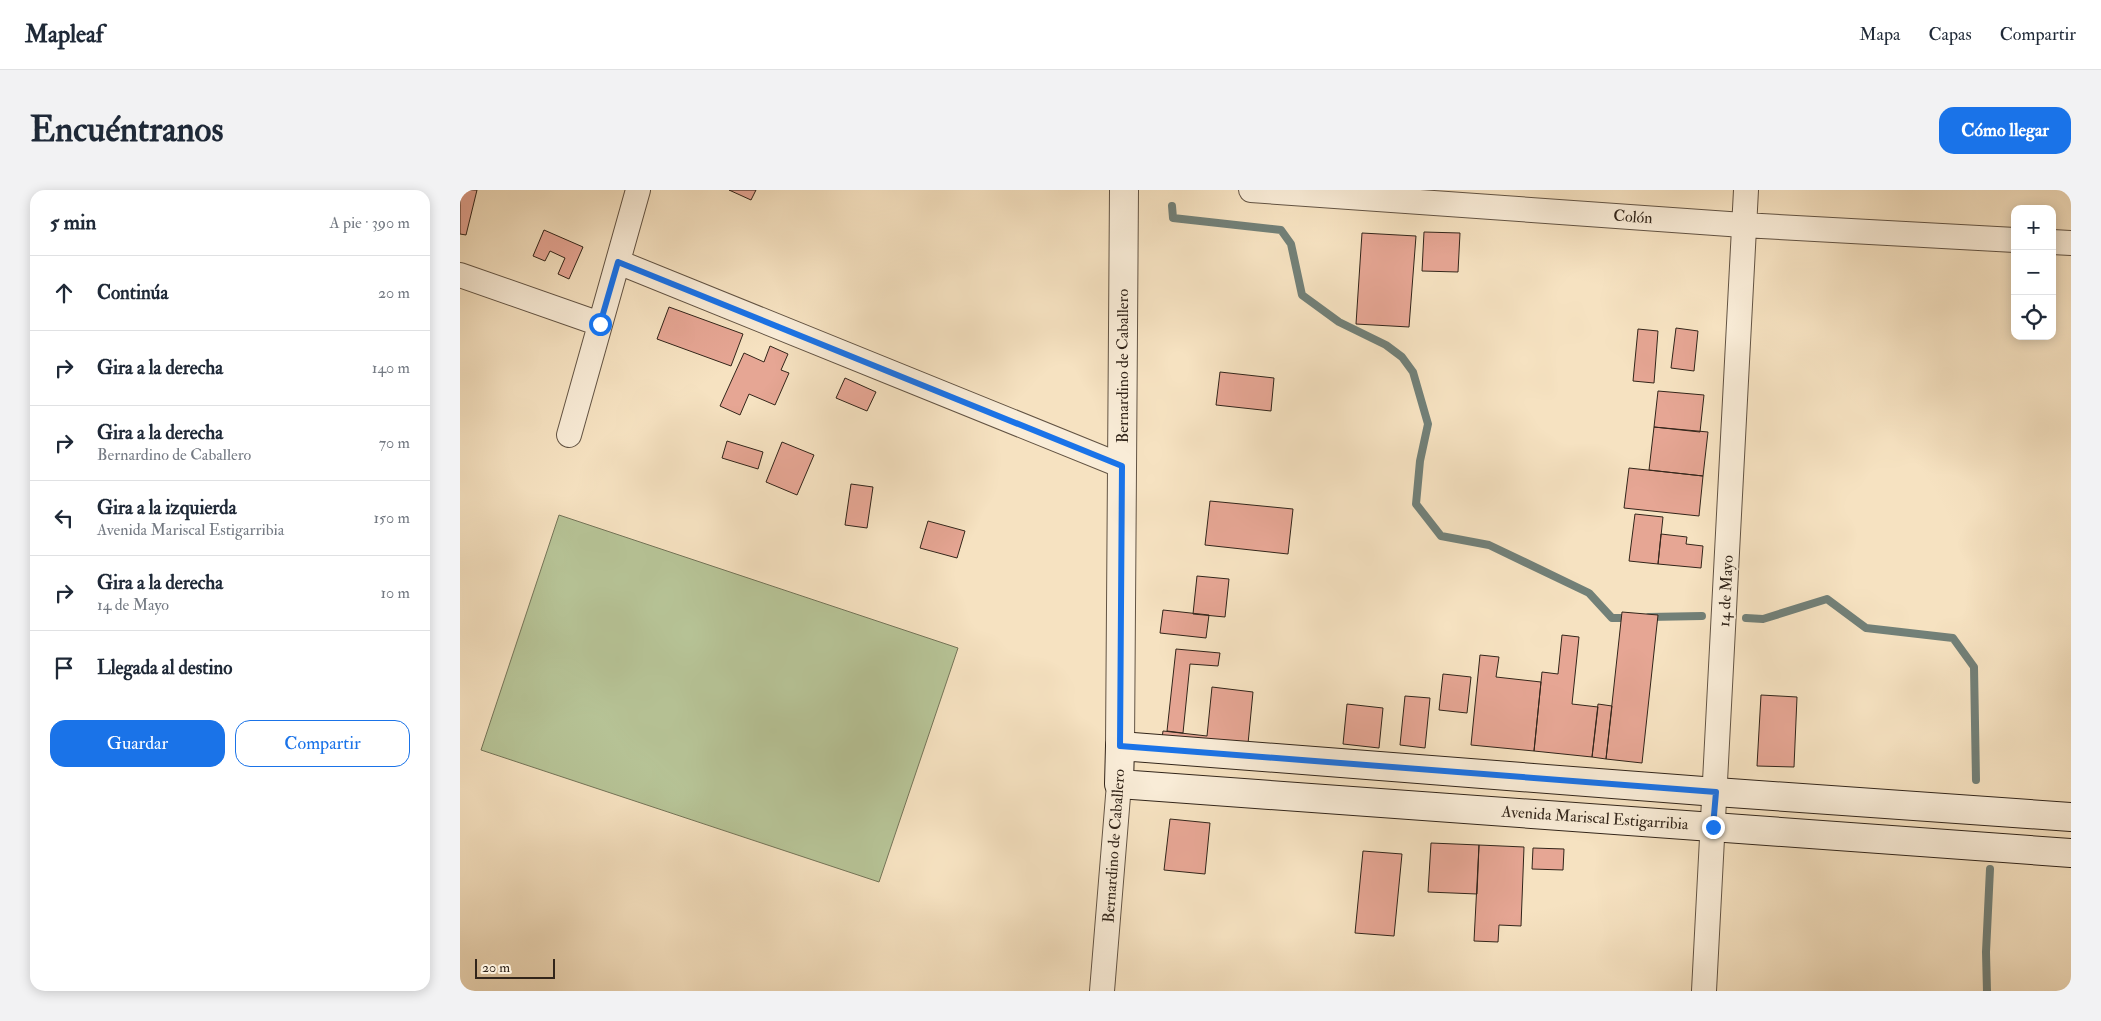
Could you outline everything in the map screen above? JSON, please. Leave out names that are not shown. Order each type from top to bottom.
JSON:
[{"type":"main road","name":"Bernardino de Caballero","points":[[1119,784],[1124,190]]},
{"type":"main road","points":[[1120,746],[1716,792],[2071,816]]},
{"type":"main road","name":"Avenida Mariscal Estigarribia","points":[[1119,784],[2071,853]]},
{"type":"street","points":[[569,435],[638,190]]},
{"type":"street","name":"Colón","points":[[1251,190],[1743,225],[2011,240]]},
{"type":"street","name":"14 de Mayo","points":[[1704,991],[1716,792],[1746,190]]},
{"type":"street","points":[[2056,242],[2071,243]]},
{"type":"street","points":[[618,262],[1122,466]]},
{"type":"street","points":[[460,276],[600,324]]},
{"type":"street","name":"Bernardino de Caballero","points":[[1102,991],[1119,784]]},
{"type":"green space","points":[[559,515],[958,648],[879,882],[481,750]]},
{"type":"building","points":[[460,190],[477,190],[466,235],[460,234]]},
{"type":"building","points":[[729,190],[756,190],[751,200]]},
{"type":"building","points":[[544,230],[583,247],[569,279],[558,274],[565,258],[550,251],[545,261],[533,256]]},
{"type":"building","points":[[1424,232],[1460,233],[1458,272],[1422,271]]},
{"type":"building","points":[[1362,233],[1416,236],[1409,327],[1356,324]]},
{"type":"building","points":[[669,307],[743,334],[731,366],[657,339]]},
{"type":"building","points":[[1676,328],[1698,331],[1694,371],[1671,368]]},
{"type":"building","points":[[1638,329],[1658,331],[1654,383],[1633,381]]},
{"type":"building","points":[[770,346],[788,354],[781,370],[789,373],[775,405],[749,394],[740,415],[720,406],[744,353],[764,362]]},
{"type":"building","points":[[1220,372],[1274,378],[1271,411],[1216,405]]},
{"type":"building","points":[[845,378],[876,392],[867,411],[836,398]]},
{"type":"building","points":[[1658,391],[1704,395],[1700,432],[1654,427]]},
{"type":"building","points":[[1654,427],[1708,432],[1703,476],[1649,470]]},
{"type":"building","points":[[727,441],[763,452],[758,469],[722,458]]},
{"type":"building","points":[[782,442],[814,455],[797,495],[766,482]]},
{"type":"building","points":[[1629,468],[1703,476],[1699,516],[1624,508]]},
{"type":"building","points":[[851,484],[873,487],[867,528],[845,525]]},
{"type":"building","points":[[1210,501],[1293,509],[1288,554],[1205,545]]},
{"type":"building","points":[[1635,514],[1663,517],[1658,564],[1629,561]]},
{"type":"building","points":[[928,521],[965,531],[957,558],[920,548]]},
{"type":"building","points":[[1661,534],[1687,537],[1686,544],[1703,546],[1701,568],[1658,564]]},
{"type":"building","points":[[1197,576],[1229,579],[1225,617],[1193,614]]},
{"type":"building","points":[[1163,610],[1209,615],[1206,638],[1160,633]]},
{"type":"building","points":[[1622,612],[1658,615],[1642,763],[1606,759]]},
{"type":"building","points":[[1562,635],[1579,637],[1572,704],[1598,707],[1592,757],[1534,751],[1542,672],[1558,674]]},
{"type":"building","points":[[1176,649],[1220,653],[1218,666],[1190,664],[1183,733],[1167,731]]},
{"type":"building","points":[[1480,655],[1499,657],[1496,677],[1541,682],[1534,751],[1471,745]]},
{"type":"building","points":[[1443,674],[1471,677],[1467,713],[1439,710]]},
{"type":"building","points":[[1212,687],[1253,692],[1247,754],[1161,745],[1163,731],[1207,736]]},
{"type":"building","points":[[1761,695],[1797,697],[1794,767],[1757,766]]},
{"type":"building","points":[[1405,696],[1430,698],[1425,748],[1400,745]]},
{"type":"building","points":[[1347,704],[1383,708],[1379,748],[1343,744]]},
{"type":"building","points":[[1598,704],[1612,706],[1606,759],[1592,757]]},
{"type":"building","points":[[1170,819],[1210,823],[1205,874],[1164,870]]},
{"type":"building","points":[[1431,843],[1479,845],[1477,894],[1428,892]]},
{"type":"building","points":[[1479,845],[1524,847],[1521,926],[1499,925],[1498,942],[1474,941]]},
{"type":"building","points":[[1533,848],[1564,849],[1563,870],[1532,869]]},
{"type":"building","points":[[1363,851],[1402,854],[1394,936],[1355,933]]},
{"type":"waterway","points":[[1172,206],[1173,218],[1281,230],[1291,244],[1302,295],[1339,322],[1386,345],[1402,357],[1413,372],[1428,424],[1420,461],[1416,504],[1441,536],[1489,545],[1589,593],[1612,618],[1630,618]]},
{"type":"waterway","points":[[1746,618],[1763,619],[1827,599],[1866,628],[1953,638],[1974,667],[1976,780]]},
{"type":"waterway","points":[[1649,617],[1702,616]]},
{"type":"waterway","points":[[1987,991],[1986,952],[1990,869]]},
{"type":"route","points":[[600,324],[618,262],[1122,466],[1120,746],[1716,792],[1713,827]]}]
